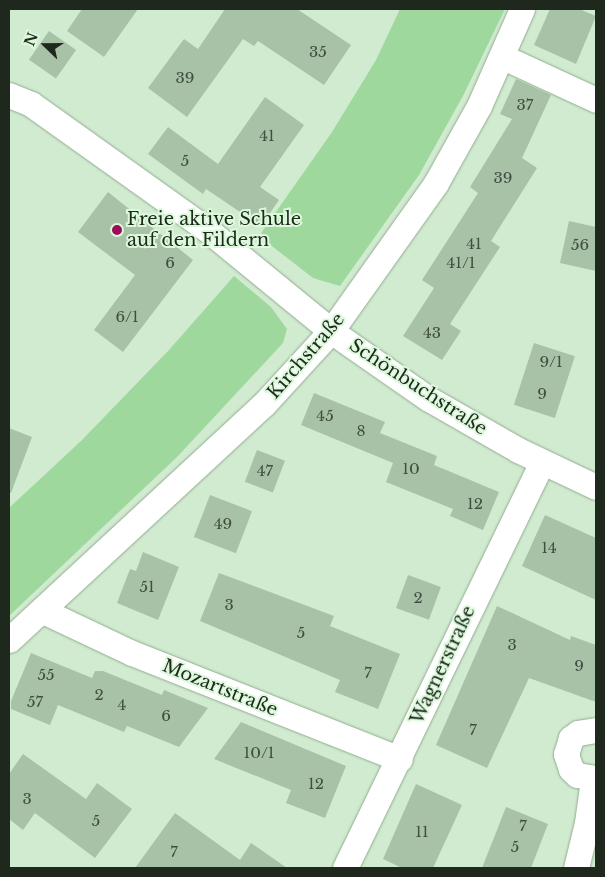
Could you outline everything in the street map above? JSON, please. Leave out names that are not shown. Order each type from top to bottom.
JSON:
[{"type":"street","name":"Kirchstraße","points":[[9,640],[43,611],[264,404],[331,331],[436,183],[503,57],[522,9]]},
{"type":"street","points":[[503,57],[596,100]]},
{"type":"street","name":"Schönbuchstraße","points":[[9,95],[47,115],[239,254],[331,331],[429,399],[542,462],[596,487]]},
{"type":"street","name":"Wagnerstraße","points":[[345,868],[400,759],[478,591],[542,462]]},
{"type":"street","name":"Mozartstraße","points":[[43,611],[141,656],[400,759]]},
{"type":"street","points":[[576,868],[588,823],[595,778],[578,775],[571,769],[566,754],[572,738],[578,733],[596,730]]},
{"type":"green space","points":[[400,9],[505,9],[464,94],[419,175],[340,286],[313,278],[259,236],[332,132],[376,60]]},
{"type":"green space","points":[[234,276],[271,307],[287,329],[283,343],[178,456],[9,616],[9,508],[82,440],[169,350]]},
{"type":"building","points":[[82,9],[138,9],[104,57],[67,31]]},
{"type":"building","points":[[225,9],[297,9],[351,45],[324,85],[258,41],[254,46],[243,39],[187,117],[148,88],[184,39],[198,49]]},
{"type":"building","points":[[550,9],[579,9],[596,16],[576,64],[534,45]]},
{"type":"building","points":[[49,31],[76,50],[56,79],[29,60]]},
{"type":"building","points":[[516,79],[551,95],[522,158],[537,168],[491,241],[500,247],[450,324],[461,331],[442,360],[403,336],[434,288],[422,280],[478,193],[470,187],[512,119],[500,114]]},
{"type":"building","points":[[265,97],[304,125],[260,187],[279,200],[261,226],[206,189],[203,194],[148,154],[168,127],[218,164]]},
{"type":"building","points":[[108,192],[193,260],[123,352],[94,330],[135,275],[78,232]]},
{"type":"building","points":[[569,221],[596,227],[596,271],[560,263]]},
{"type":"building","points":[[534,343],[575,356],[555,418],[514,405]]},
{"type":"building","points":[[314,393],[385,422],[380,433],[437,456],[434,465],[499,492],[483,530],[450,516],[453,509],[386,482],[393,463],[301,425]]},
{"type":"building","points":[[9,428],[32,437],[11,493],[9,492]]},
{"type":"building","points":[[257,450],[285,461],[273,492],[245,482]]},
{"type":"building","points":[[210,495],[252,511],[236,553],[194,537]]},
{"type":"building","points":[[545,515],[596,538],[596,600],[522,566]]},
{"type":"building","points":[[143,552],[179,567],[158,620],[117,603],[130,569],[136,571]]},
{"type":"building","points":[[219,573],[334,616],[330,626],[400,654],[378,709],[335,692],[340,680],[200,621]]},
{"type":"building","points":[[408,575],[441,587],[429,620],[396,608]]},
{"type":"building","points":[[497,606],[570,640],[571,636],[596,645],[596,702],[529,678],[487,768],[436,745]]},
{"type":"building","points":[[31,653],[92,678],[95,671],[103,671],[162,695],[164,690],[208,708],[179,747],[127,726],[124,732],[58,705],[50,725],[11,709],[11,701]]},
{"type":"building","points":[[241,722],[346,766],[325,818],[286,803],[291,790],[214,759]]},
{"type":"building","points":[[23,754],[86,799],[97,783],[132,809],[95,858],[35,813],[23,830],[9,819],[9,774]]},
{"type":"building","points":[[416,784],[462,805],[433,868],[402,868],[383,859]]},
{"type":"building","points":[[506,807],[548,824],[531,868],[482,868]]},
{"type":"building","points":[[175,813],[240,860],[251,843],[287,868],[135,868]]},
{"type":"place","name":"Freie aktive Schule auf den Fildern","points":[[117,230]]}]
